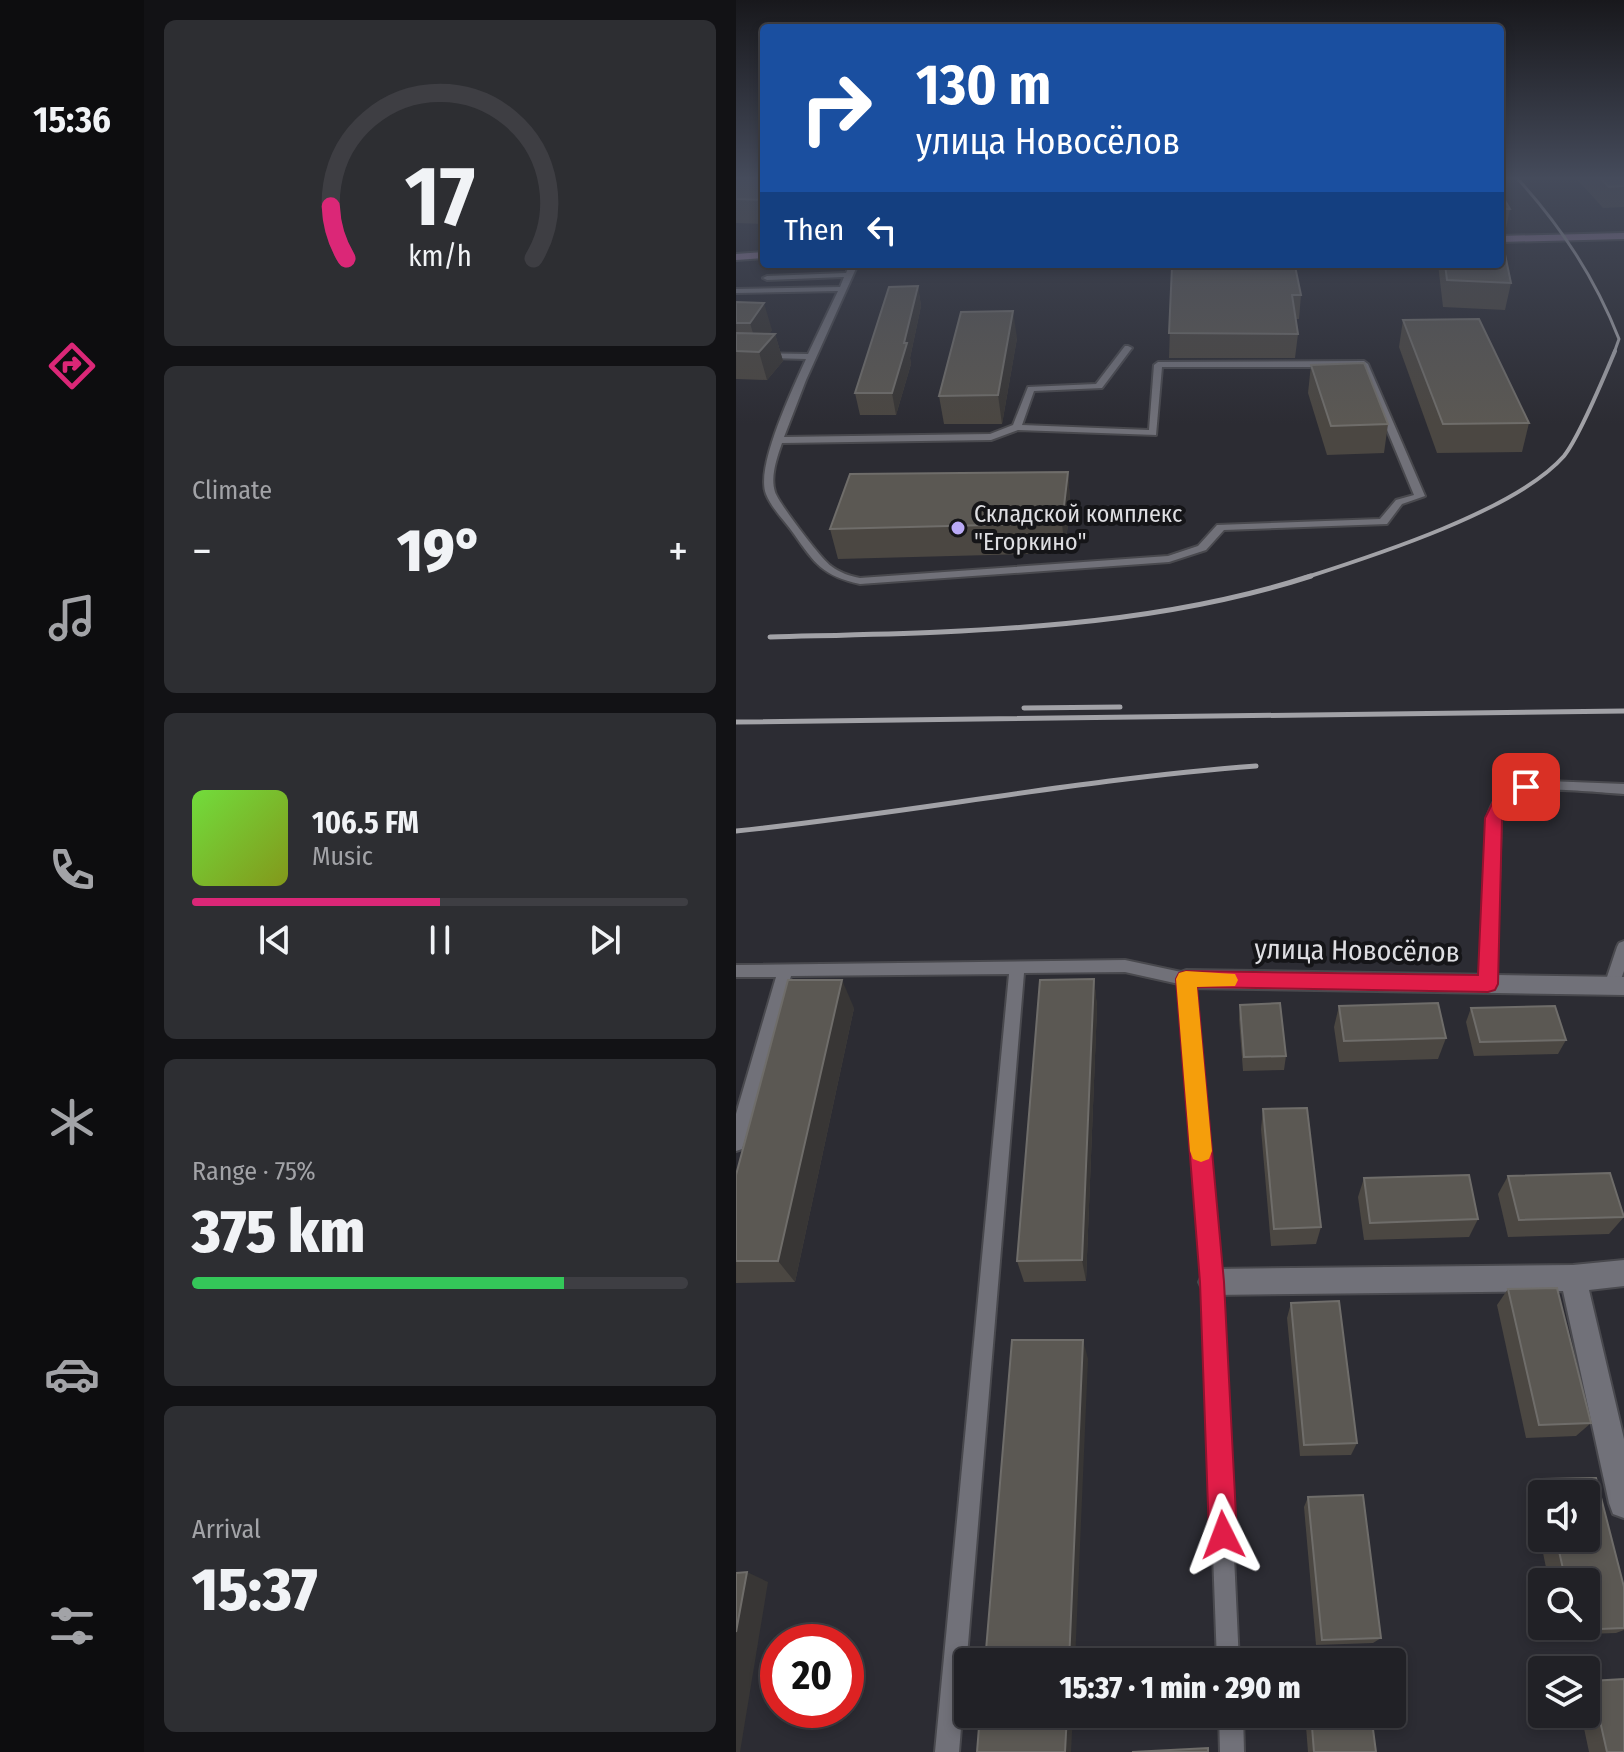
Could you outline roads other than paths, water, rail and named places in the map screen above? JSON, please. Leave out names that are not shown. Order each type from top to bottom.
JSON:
[{"type":"street","name":"улица Новосёлов","points":[[1186,979],[1618,986]]},
{"type":"street","points":[[1212,1282],[1573,1278],[1624,1273]]},
{"type":"street","points":[[1573,1278],[1624,1503]]},
{"type":"lane","points":[[767,278],[772,268]]},
{"type":"lane","points":[[736,289],[767,278],[852,269]]},
{"type":"lane","points":[[779,440],[991,437],[1017,427],[1153,433],[1158,365],[1364,364],[1420,496],[1399,502],[1383,522],[1221,527],[1202,548],[1169,559],[860,581],[841,578],[824,569],[768,489],[767,468],[852,269]]},
{"type":"lane","points":[[736,289],[843,289]]},
{"type":"lane","points":[[1017,427],[1031,389],[1099,386],[1128,348]]},
{"type":"lane","points":[[736,355],[812,357]]},
{"type":"lane","points":[[1488,984],[1494,818],[1499,802],[1506,793],[1526,787],[1624,789]]},
{"type":"lane","points":[[1618,986],[1624,947]]},
{"type":"lane","points":[[736,971],[1125,966],[1186,979],[1212,1282],[1227,1648]]},
{"type":"lane","points":[[947,1752],[1017,968]]},
{"type":"lane","points":[[736,1143],[785,971]]},
{"type":"lane","points":[[1231,1728],[1232,1752]]},
{"type":"railway","points":[[1580,261],[1619,339],[1614,353]]},
{"type":"railway","points":[[1306,578],[1442,529],[1513,495],[1542,476],[1570,447],[1615,351]]},
{"type":"railway","points":[[1306,578],[1311,576]]},
{"type":"railway","points":[[770,637],[974,630],[1111,619],[1245,594],[1306,578]]},
{"type":"railway","points":[[1024,708],[1120,707]]},
{"type":"railway","points":[[736,722],[1624,711]]},
{"type":"railway","points":[[736,831],[1125,779],[1256,766]]},
{"type":"place","name":"Складской комплекс \"Егоркино\"","points":[[958,528]]}]
